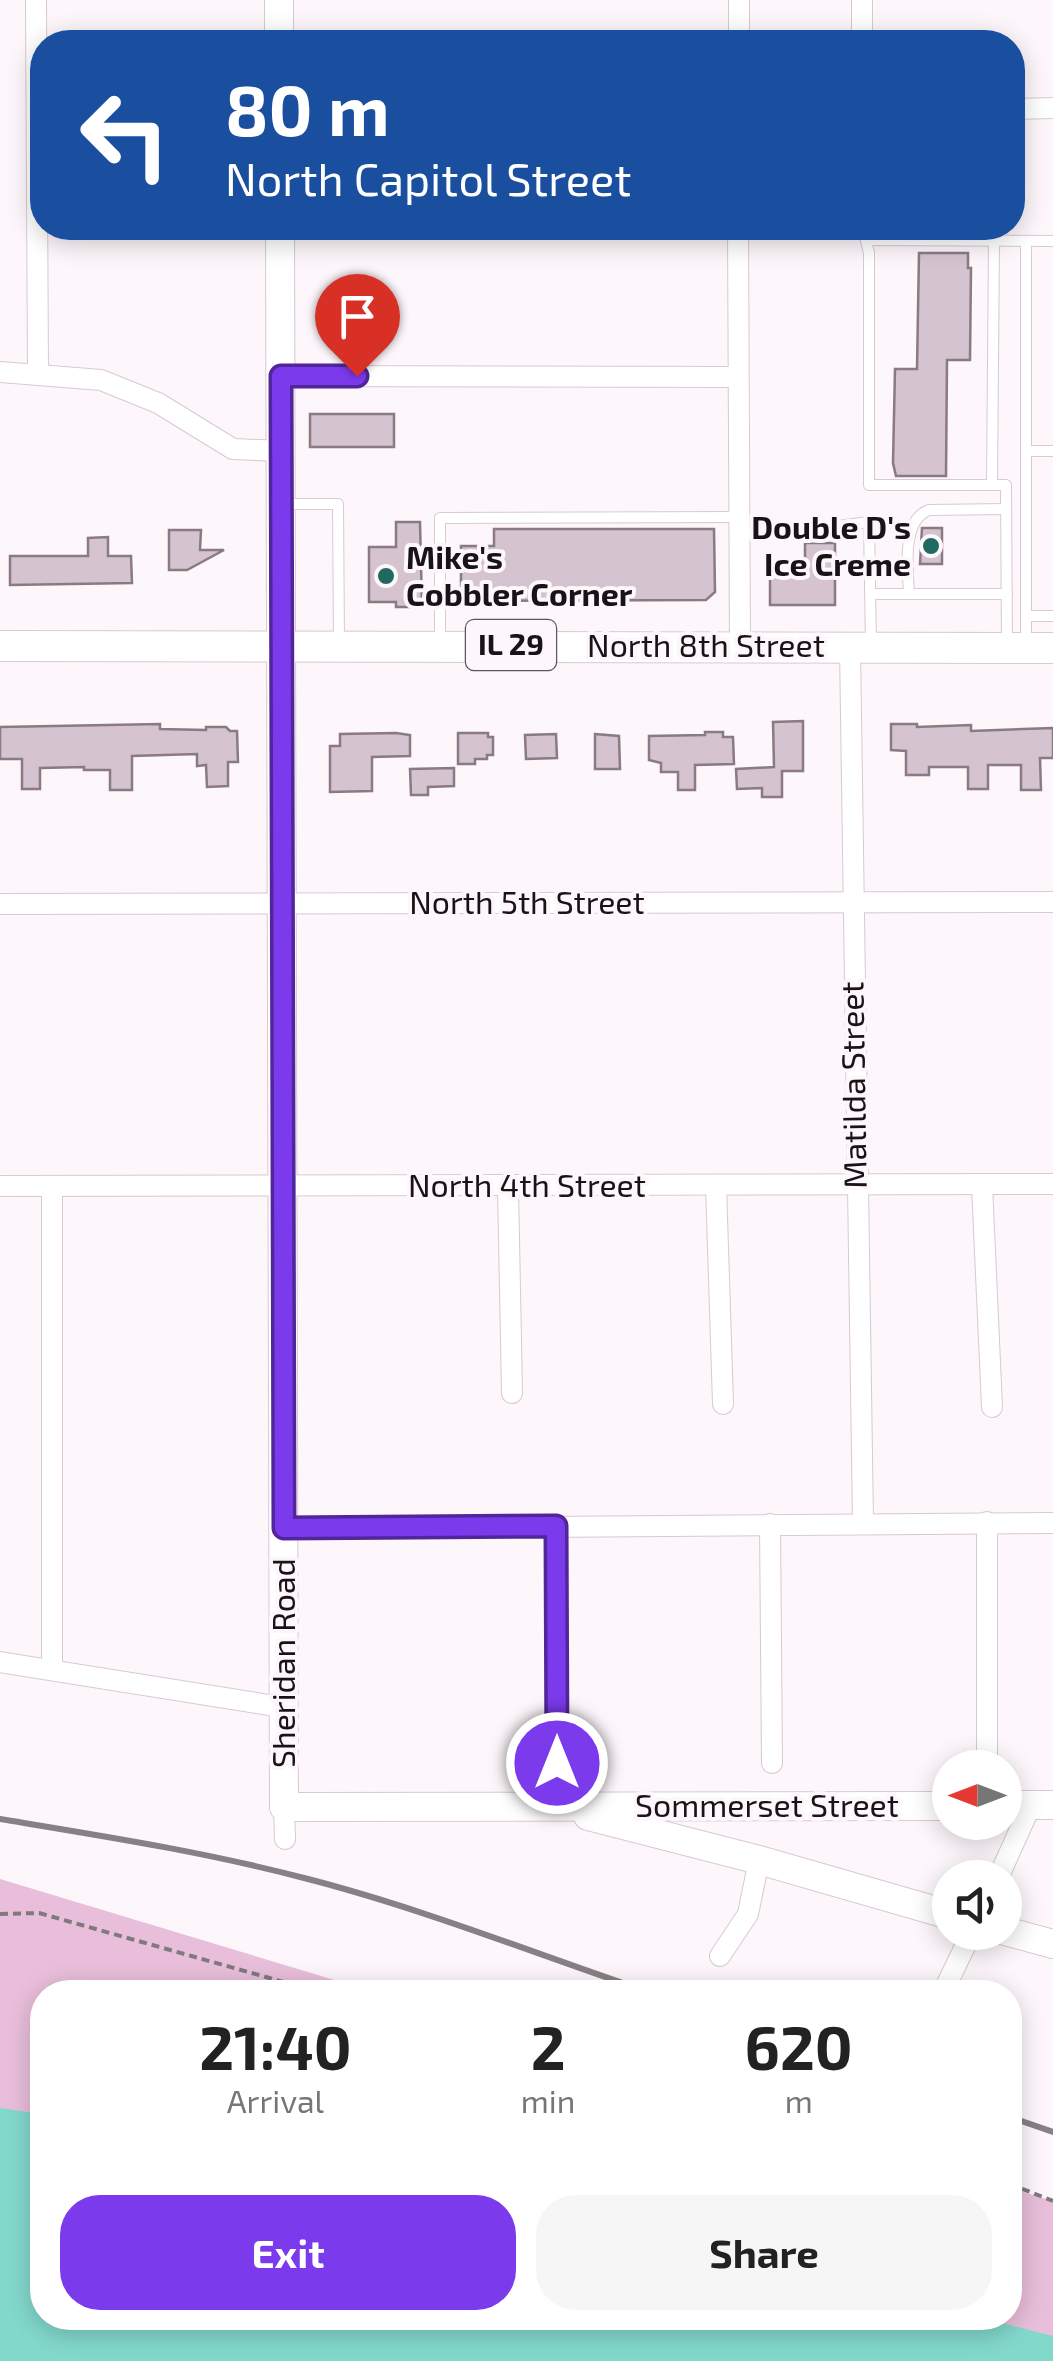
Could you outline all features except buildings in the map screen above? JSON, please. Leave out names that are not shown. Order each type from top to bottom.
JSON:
[{"type":"main road","points":[[279,0],[279,30]]},
{"type":"main road","name":"Sheridan Road","points":[[280,240],[284,1807]]},
{"type":"main road","name":"North 8th Street","points":[[0,646],[1029,647]]},
{"type":"main road","points":[[548,1806],[760,1860],[932,1910]]},
{"type":"main road","name":"Sommerset Street","points":[[284,1807],[932,1806]]},
{"type":"main road","points":[[1022,1936],[1053,1944]]},
{"type":"street","points":[[36,0],[36,30]]},
{"type":"street","points":[[738,0],[738,30]]},
{"type":"street","points":[[862,0],[862,30]]},
{"type":"street","points":[[1025,109],[1053,108]]},
{"type":"street","points":[[37,240],[38,373]]},
{"type":"street","points":[[738,240],[740,646]]},
{"type":"street","points":[[0,372],[87,377],[129,389],[158,403],[233,449],[282,451]]},
{"type":"street","points":[[281,376],[738,377]]},
{"type":"street","name":"Matilda Street","points":[[860,646],[852,902],[862,1523]]},
{"type":"street","name":"North 5th Street","points":[[0,904],[1053,902]]},
{"type":"street","name":"North 4th Street","points":[[0,1186],[1053,1184]]},
{"type":"street","points":[[716,1185],[723,1404]]},
{"type":"street","points":[[982,1185],[992,1407]]},
{"type":"street","points":[[52,1186],[52,1669]]},
{"type":"street","points":[[508,1186],[512,1393]]},
{"type":"street","points":[[986,1522],[987,1750]]},
{"type":"street","points":[[284,1528],[1053,1522]]},
{"type":"street","points":[[770,1524],[772,1762]]},
{"type":"street","points":[[556,1526],[557,1763]]},
{"type":"street","points":[[0,1662],[282,1708]]},
{"type":"street","points":[[1006,1860],[1030,1805]]},
{"type":"street","name":"Sheridan Road","points":[[284,1807],[285,1839]]},
{"type":"street","points":[[720,1956],[748,1914],[760,1860]]},
{"type":"street","points":[[949,1980],[963,1950]]},
{"type":"lane","points":[[1029,647],[1007,594],[1006,485],[869,485],[866,240],[1053,241]]},
{"type":"lane","points":[[992,485],[994,241]]},
{"type":"lane","points":[[1026,241],[1029,647]]},
{"type":"lane","points":[[1026,451],[1053,451]]},
{"type":"lane","points":[[282,504],[338,504],[338,644]]},
{"type":"lane","points":[[909,594],[910,534],[921,512],[1006,509]]},
{"type":"lane","points":[[440,645],[440,518],[739,526],[782,533],[870,522],[870,594],[860,646]]},
{"type":"lane","points":[[870,594],[1007,594]]},
{"type":"lane","points":[[1026,616],[1053,616]]},
{"type":"path","points":[[0,1914],[39,1914],[276,1980]]},
{"type":"path","points":[[1022,2189],[1053,2201]]},
{"type":"shaded area","points":[[0,1879],[334,1980],[30,1980],[30,2330],[1022,2330],[1022,2192],[1053,2201],[1053,2361],[0,2361]]},
{"type":"shaded area","points":[[0,2108],[30,2112],[30,2330],[1022,2328],[1053,2336],[1053,2361],[0,2361]]},
{"type":"railway","points":[[0,1819],[270,1869],[437,1918],[615,1980]]},
{"type":"railway","points":[[1022,2121],[1053,2132]]},
{"type":"place","name":"Double D's Ice Creme","points":[[931,546]]},
{"type":"place","name":"Mike's Cobbler Corner","points":[[386,576]]},
{"type":"route","points":[[357,376],[281,376],[284,1528],[556,1526],[557,1763]]}]
